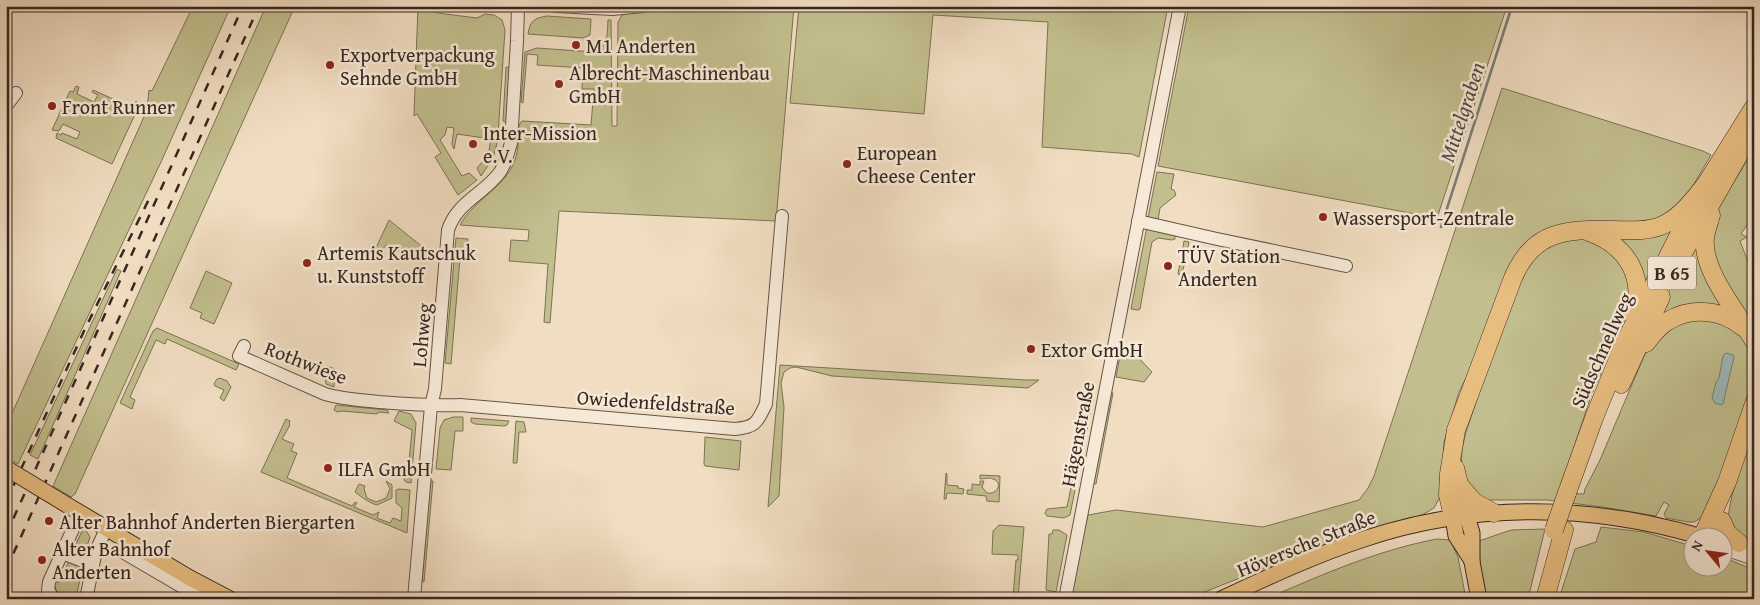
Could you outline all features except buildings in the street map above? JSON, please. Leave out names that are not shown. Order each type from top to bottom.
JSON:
[{"type":"highway","name":"Südschnellweg","points":[[1572,493],[1713,185],[1754,107]]},
{"type":"highway","name":"Südschnellweg","points":[[1535,599],[1572,493],[1594,418],[1625,342],[1685,223],[1754,129]]},
{"type":"highway","points":[[1460,516],[1448,495],[1449,474],[1456,430],[1513,278],[1521,262],[1531,249],[1548,237],[1565,231],[1632,231],[1658,227],[1669,222],[1713,185]]},
{"type":"highway","points":[[1713,185],[1705,238],[1709,267],[1750,336]]},
{"type":"highway","points":[[1587,230],[1609,240],[1618,247],[1631,265],[1637,297],[1636,308],[1625,342]]},
{"type":"highway","points":[[1630,363],[1656,329],[1667,321],[1687,313],[1709,312],[1719,314],[1734,321],[1750,336]]},
{"type":"highway","points":[[1707,528],[1727,482],[1754,404]]},
{"type":"highway","points":[[1452,457],[1459,485],[1460,516]]},
{"type":"highway","points":[[1717,528],[1722,521],[1727,482]]},
{"type":"highway","points":[[1459,485],[1474,502],[1494,513]]},
{"type":"highway","points":[[1722,521],[1734,545]]},
{"type":"highway","name":"Südschnellweg","points":[[1545,599],[1559,530]]},
{"type":"main road","points":[[6,468],[67,505],[115,539],[230,599]]},
{"type":"main road","name":"Höversche Straße","points":[[1221,599],[1277,573],[1356,541],[1394,530],[1460,516],[1494,513],[1560,512],[1591,514],[1658,525],[1682,531]]},
{"type":"main road","points":[[1460,516],[1456,536],[1472,562],[1479,599]]},
{"type":"street","name":"Lohweg","points":[[414,599],[431,406],[435,389],[448,230],[456,212],[500,172],[507,158],[517,50],[518,6]]},
{"type":"street","points":[[556,6],[612,9],[643,6]]},
{"type":"street","name":"Hägenstraße","points":[[1065,598],[1180,6]]},
{"type":"street","points":[[6,106],[16,92]]},
{"type":"street","name":"Owiedenfeldstraße","points":[[431,406],[469,406],[735,428],[745,428],[756,423],[766,404],[782,216]]},
{"type":"street","points":[[1138,221],[1346,266]]},
{"type":"street","name":"Rothwiese","points":[[244,346],[239,356],[325,394],[345,399],[431,406]]},
{"type":"street","points":[[53,599],[48,590],[49,582],[73,529]]},
{"type":"street","points":[[86,599],[99,542],[115,539],[202,599]]},
{"type":"street","points":[[1734,545],[1754,559]]},
{"type":"street","points":[[62,553],[93,565]]},
{"type":"shaded area","points":[[193,6],[231,6],[161,162],[18,464],[6,457],[6,427],[147,110],[149,90],[152,91]]},
{"type":"shaded area","points":[[266,6],[295,6],[75,494],[71,497],[53,486]]},
{"type":"shaded area","points":[[418,6],[438,13],[477,18],[485,14],[494,15],[502,20],[505,30],[498,135],[484,133],[499,136],[493,158],[481,176],[477,168],[485,159],[482,155],[488,156],[491,139],[457,134],[454,149],[452,144],[454,128],[447,127],[445,135],[440,140],[462,176],[469,173],[477,180],[458,195],[435,157],[441,153],[417,114],[414,116]]},
{"type":"shaded area","points":[[661,6],[794,6],[776,221],[559,211],[550,323],[544,322],[548,264],[509,261],[511,240],[528,241],[529,230],[460,225],[473,208],[497,186],[510,170],[516,156],[519,125],[522,121],[591,125],[594,89],[582,89],[583,68],[537,65],[538,55],[527,54],[523,103],[521,102],[525,52],[537,48],[594,52],[599,50],[605,43],[608,20],[611,20],[612,126],[617,126],[618,22],[622,15]]},
{"type":"shaded area","points":[[799,6],[1168,6],[1139,157],[1132,154],[1042,147],[1048,22],[933,15],[924,114],[790,103]]},
{"type":"shaded area","points":[[1189,6],[1507,6],[1437,218],[1158,166]]},
{"type":"shaded area","points":[[547,16],[591,19],[590,35],[583,38],[528,34],[533,21]]},
{"type":"shaded area","points":[[506,67],[510,68],[507,122],[503,121]]},
{"type":"shaded area","points":[[76,86],[79,87],[77,94],[94,102],[98,95],[92,92],[93,90],[133,108],[137,102],[138,108],[112,164],[56,138],[57,133],[61,135],[62,133],[77,139],[80,132],[63,124],[59,131],[52,130],[70,91],[73,92]]},
{"type":"shaded area","points":[[1502,88],[1711,155],[1683,203],[1659,222],[1552,227],[1537,234],[1459,392],[1444,442],[1441,495],[1434,508],[1422,515],[1338,539],[1187,599],[1070,599],[1069,585],[1088,515],[1116,510],[1263,527],[1359,500],[1374,476]]},
{"type":"shaded area","points":[[1754,149],[1754,214],[1741,234],[1747,237],[1740,241],[1754,277],[1754,329],[1713,263],[1712,225],[1718,208]]},
{"type":"shaded area","points":[[1157,172],[1174,174],[1171,189],[1174,190],[1176,195],[1160,208],[1158,220],[1148,218]]},
{"type":"shaded area","points":[[389,220],[435,257],[432,259],[415,251],[401,252],[386,245],[379,254],[374,252]]},
{"type":"shaded area","points":[[1147,226],[1175,233],[1175,239],[1158,238],[1152,242],[1140,309],[1131,309]]},
{"type":"shaded area","points":[[1677,227],[1647,285],[1610,234]]},
{"type":"shaded area","points":[[1569,237],[1598,240],[1628,269],[1631,305],[1591,396],[1559,493],[1584,494],[1647,349],[1659,332],[1702,315],[1739,332],[1748,345],[1752,356],[1753,379],[1714,497],[1704,516],[1694,522],[1666,518],[1664,514],[1669,505],[1664,502],[1656,516],[1547,500],[1488,500],[1471,492],[1461,470],[1462,449],[1466,432],[1515,288],[1537,252]]},
{"type":"shaded area","points":[[456,238],[468,239],[467,258],[460,258],[451,364],[445,363]]},
{"type":"shaded area","points":[[1696,239],[1732,310],[1656,323],[1660,309]]},
{"type":"shaded area","points":[[1184,241],[1189,242],[1182,275],[1178,274]]},
{"type":"shaded area","points":[[117,269],[121,271],[38,459],[30,455]]},
{"type":"shaded area","points":[[206,271],[232,283],[214,324],[200,318],[202,313],[190,308]]},
{"type":"shaded area","points":[[157,328],[239,364],[236,370],[167,339],[165,344],[156,340],[130,397],[135,400],[132,409],[120,403],[153,331]]},
{"type":"shaded area","points":[[1121,351],[1135,354],[1152,372],[1144,382],[1116,377]]},
{"type":"shaded area","points":[[780,365],[1039,380],[1028,388],[832,376],[796,367],[790,368],[784,372],[781,383],[784,407],[779,496],[768,507]]},
{"type":"shaded area","points":[[327,366],[335,369],[334,387],[326,384],[325,378],[318,375],[323,374]]},
{"type":"shaded area","points":[[220,378],[227,381],[231,387],[224,401],[220,398],[224,390],[214,384]]},
{"type":"shaded area","points":[[1109,392],[1113,393],[1096,484],[1092,483]]},
{"type":"shaded area","points":[[1083,395],[1091,396],[1093,400],[1070,515],[1064,518],[1047,516],[1045,513],[1047,509],[1067,507],[1081,438]]},
{"type":"shaded area","points":[[336,405],[387,410],[389,413],[337,412],[334,410]]},
{"type":"shaded area","points":[[399,411],[411,414],[416,423],[411,483],[404,480],[406,465],[409,462],[412,430],[394,421]]},
{"type":"shaded area","points":[[453,417],[463,417],[463,431],[455,431],[451,470],[436,469],[440,428],[444,420]]},
{"type":"shaded area","points":[[471,418],[509,421],[504,426],[475,424],[471,422]]},
{"type":"shaded area","points":[[286,419],[290,421],[290,425],[282,439],[294,444],[291,451],[297,453],[287,478],[352,506],[355,502],[357,503],[354,507],[373,515],[379,512],[377,518],[390,523],[393,518],[401,521],[402,508],[396,503],[396,490],[410,490],[407,533],[261,472]]},
{"type":"shaded area","points":[[516,421],[524,422],[526,432],[519,432],[517,463],[513,463]]},
{"type":"shaded area","points":[[1754,426],[1754,545],[1741,539],[1727,522],[1732,495]]},
{"type":"shaded area","points":[[705,437],[741,441],[739,470],[705,466]]},
{"type":"shaded area","points":[[946,473],[947,485],[958,486],[958,488],[964,489],[963,494],[947,493],[946,499],[944,499]]},
{"type":"shaded area","points":[[980,475],[1000,476],[999,502],[987,501],[986,496],[967,494],[967,490],[972,490],[972,484],[980,485],[980,481],[984,481],[982,487],[987,493],[994,492],[998,488],[996,481],[990,478],[980,479]]},
{"type":"shaded area","points":[[386,481],[392,485],[392,498],[377,505],[367,501],[355,492],[359,484],[365,486],[367,498],[376,502],[386,498],[390,489]]},
{"type":"shaded area","points":[[430,481],[433,481],[424,582],[422,581]]},
{"type":"shaded area","points":[[999,525],[1024,527],[1018,598],[1013,598],[1018,555],[992,554],[993,531]]},
{"type":"shaded area","points":[[84,527],[90,537],[84,556],[73,550]]},
{"type":"shaded area","points":[[1601,527],[1644,532],[1682,543],[1682,578],[1732,578],[1732,561],[1754,570],[1754,599],[1559,599],[1575,549],[1596,542]]},
{"type":"shaded area","points":[[1545,529],[1528,599],[1484,599],[1476,542],[1511,530]]},
{"type":"shaded area","points":[[1053,530],[1059,530],[1067,535],[1056,592],[1046,590],[1049,534],[1052,534]]},
{"type":"shaded area","points":[[1437,539],[1450,540],[1458,557],[1466,599],[1266,599],[1371,556]]},
{"type":"shaded area","points":[[69,561],[81,566],[82,569],[76,599],[68,598],[58,593],[54,582],[59,582]]},
{"type":"water","points":[[1726,353],[1734,357],[1723,404],[1721,405],[1715,403],[1712,398],[1716,382],[1719,378],[1723,356]]},
{"type":"waterway","name":"Mittelgraben","points":[[1441,227],[1512,6]]},
{"type":"railway","points":[[6,535],[243,6]]},
{"type":"railway","points":[[6,570],[259,6]]},
{"type":"railway","points":[[6,502],[84,331],[152,193]]},
{"type":"place","name":"M1 Anderten","points":[[576,45]]},
{"type":"place","name":"Exportverpackung Sehnde GmbH","points":[[330,65]]},
{"type":"place","name":"Albrecht-Maschinenbau GmbH","points":[[559,84]]},
{"type":"place","name":"Front Runner","points":[[52,106]]},
{"type":"place","name":"Inter-Mission e.V.","points":[[473,144]]},
{"type":"place","name":"European Cheese Center","points":[[847,164]]},
{"type":"place","name":"Wassersport-Zentrale","points":[[1323,217]]},
{"type":"place","name":"Artemis Kautschuk u. Kunststoff","points":[[307,263]]},
{"type":"place","name":"TÜV Station Anderten","points":[[1168,266]]},
{"type":"place","name":"Extor GmbH","points":[[1031,349]]},
{"type":"place","name":"ILFA GmbH","points":[[328,468]]},
{"type":"place","name":"Alter Bahnhof Anderten Biergarten","points":[[49,521]]},
{"type":"place","name":"Alter Bahnhof Anderten","points":[[42,560]]}]
